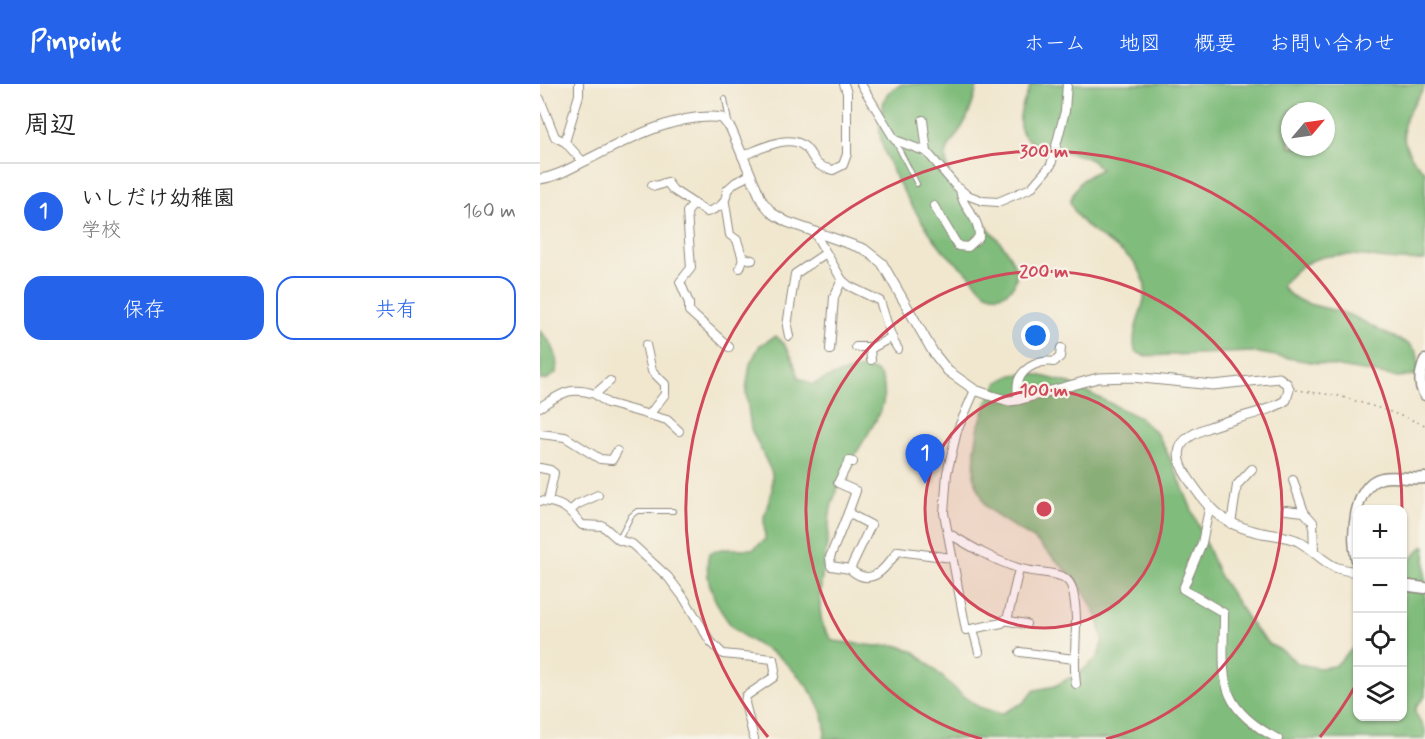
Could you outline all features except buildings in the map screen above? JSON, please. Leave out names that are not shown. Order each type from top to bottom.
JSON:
[{"type":"main road","points":[[1425,360],[1420,377],[1422,392],[1425,395]]},
{"type":"main road","points":[[1358,559],[1355,521],[1362,494],[1374,481],[1382,478],[1425,478]]},
{"type":"main road","points":[[1407,586],[1425,588]]},
{"type":"street","points":[[565,142],[579,95],[579,84]]},
{"type":"street","points":[[742,156],[784,142],[795,141],[805,148],[813,161],[824,168],[833,170],[843,165],[847,154],[847,93],[844,84]]},
{"type":"street","points":[[861,84],[895,140],[927,152],[962,190],[984,201],[998,202],[1031,188],[1051,165],[1065,111],[1067,84]]},
{"type":"street","points":[[540,99],[555,137],[565,142],[583,162]]},
{"type":"street","points":[[540,179],[558,174],[642,133],[693,118],[722,118],[731,129],[762,201],[772,213],[787,222],[864,249],[882,263],[933,352],[948,370],[975,390],[1009,401],[1098,378],[1132,377],[1213,385],[1279,378],[1287,384],[1289,389],[1286,400],[1282,403],[1198,433],[1183,442],[1180,450],[1183,471],[1209,509],[1231,524],[1247,530],[1296,540],[1334,566],[1353,571]]},
{"type":"street","points":[[923,120],[927,152]]},
{"type":"street","points":[[740,268],[742,257],[737,240],[730,235],[725,203],[727,190],[750,175]]},
{"type":"street","points":[[934,206],[958,246],[968,247],[979,237],[980,226],[961,199],[966,181]]},
{"type":"street","points":[[652,185],[667,183],[673,190],[707,212],[725,203]]},
{"type":"street","points":[[694,204],[687,212],[691,268],[680,282],[689,303],[689,311],[729,346]]},
{"type":"street","points":[[814,232],[842,280],[849,286],[880,301],[898,349]]},
{"type":"street","points":[[789,336],[787,326],[795,274],[826,253]]},
{"type":"street","points":[[742,257],[752,260]]},
{"type":"street","points":[[830,350],[834,297],[842,280]]},
{"type":"street","points":[[856,347],[873,347],[892,338]]},
{"type":"street","points":[[646,345],[652,371],[664,384],[665,394],[649,415]]},
{"type":"street","points":[[871,360],[870,349],[873,347]]},
{"type":"street","points":[[1018,400],[1017,386],[1020,378],[1030,367],[1044,361],[1054,362],[1060,357],[1061,348]]},
{"type":"street","points":[[596,394],[610,381]]},
{"type":"street","points":[[540,407],[560,394],[579,389],[596,394],[607,403],[667,420],[679,431]]},
{"type":"street","points":[[975,390],[957,431],[947,473],[944,513],[966,630],[1002,623],[1005,620],[1008,616],[1019,568]]},
{"type":"street","points":[[540,434],[565,437],[600,459],[612,460],[617,451]]},
{"type":"street","points":[[853,462],[849,461],[846,465],[838,483],[856,491],[830,557],[831,566],[850,569],[855,573],[873,577],[882,571],[898,551],[952,558]]},
{"type":"street","points":[[540,468],[550,470],[554,474],[544,501],[568,508],[582,525],[603,526],[619,540],[632,544],[668,577],[684,598],[710,641],[723,654],[773,659],[774,677],[746,696],[745,703],[754,739]]},
{"type":"street","points":[[1231,524],[1237,485],[1252,469]]},
{"type":"street","points":[[1293,480],[1304,512],[1313,522],[1314,552]]},
{"type":"street","points":[[570,511],[578,504],[598,495]]},
{"type":"street","points":[[1209,509],[1202,543],[1183,589],[1224,613],[1224,679],[1228,692],[1236,708],[1251,722],[1278,739]]},
{"type":"street","points":[[1286,510],[1304,512]]},
{"type":"street","points":[[848,513],[871,525],[850,569]]},
{"type":"street","points":[[948,533],[980,552],[1019,568],[1063,577],[1070,582],[1074,593],[1076,684]]},
{"type":"street","points":[[1005,620],[1026,624]]},
{"type":"street","points":[[973,629],[979,652]]},
{"type":"street","points":[[1020,652],[1074,660]]},
{"type":"lane","points":[[725,99],[731,129]]},
{"type":"lane","points":[[895,140],[917,184]]},
{"type":"lane","points":[[619,540],[631,516],[637,511],[673,512]]},
{"type":"path","points":[[1289,389],[1339,396],[1425,425]]},
{"type":"green space","points":[[902,84],[978,84],[967,117],[949,146],[946,163],[952,179],[967,204],[1012,260],[1016,272],[1015,283],[1005,294],[996,295],[985,292],[943,250],[916,213],[890,166],[881,139],[881,116],[887,94]]},
{"type":"green space","points":[[1031,84],[1425,84],[1408,113],[1404,135],[1411,156],[1425,171],[1425,260],[1330,256],[1313,260],[1297,270],[1282,286],[1288,293],[1303,302],[1354,317],[1413,347],[1418,358],[1416,375],[1398,377],[1253,352],[1144,356],[1135,351],[1136,325],[1145,294],[1142,274],[1126,255],[1084,224],[1070,202],[1081,181],[1101,169],[1087,158],[1033,143],[1020,128],[1022,108]]},
{"type":"green space","points":[[540,331],[552,345],[557,361],[556,373],[546,380],[540,380]]},
{"type":"green space","points":[[776,336],[790,355],[798,377],[812,385],[858,369],[869,369],[878,373],[883,383],[882,406],[836,491],[831,508],[820,612],[826,632],[833,641],[876,646],[896,645],[915,652],[963,696],[979,707],[1001,714],[1023,703],[1035,690],[1055,686],[1082,671],[1098,657],[1103,639],[1097,616],[1086,595],[1066,570],[1034,539],[1001,519],[986,506],[974,478],[979,425],[988,400],[998,382],[1012,375],[1030,373],[1069,383],[1140,418],[1158,435],[1172,462],[1219,575],[1254,628],[1269,644],[1299,664],[1319,668],[1335,666],[1353,648],[1353,721],[1407,721],[1407,564],[1425,546],[1425,697],[1417,705],[1415,712],[1425,730],[1425,739],[824,739],[823,716],[819,705],[805,684],[780,658],[736,630],[715,600],[708,576],[709,553],[722,549],[753,549],[765,540],[764,517],[772,490],[772,473],[751,429],[746,391],[750,364],[760,345]]},
{"type":"place","name":"いしだけ幼稚園","points":[[925,484]]}]
